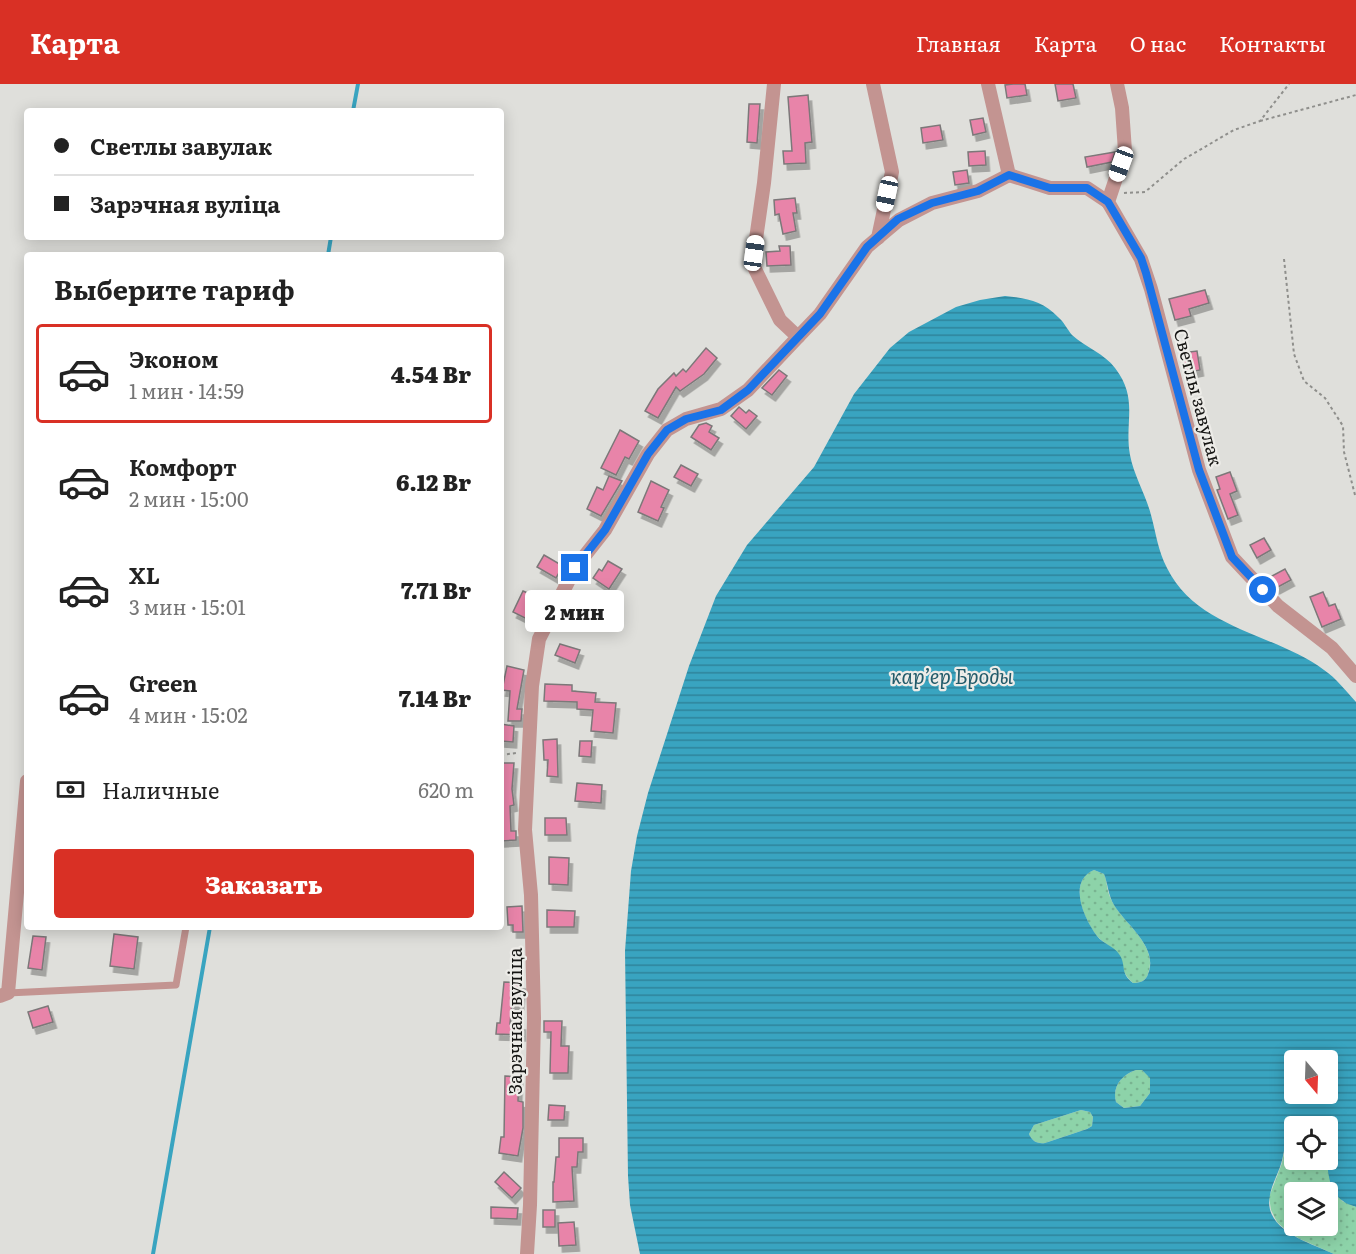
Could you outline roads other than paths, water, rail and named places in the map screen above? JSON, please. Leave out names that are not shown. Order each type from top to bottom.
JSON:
[{"type":"street","points":[[774,84],[754,267],[780,321],[798,337]]},
{"type":"street","points":[[873,84],[892,172],[878,238]]},
{"type":"street","points":[[988,84],[1009,175],[1050,188],[1087,188],[1110,198],[1125,152],[1122,108],[1117,84]]},
{"type":"street","name":"Зарэчная вуліца","points":[[527,1254],[534,1018],[531,895],[525,830],[532,686],[539,639],[575,568],[605,530],[648,454],[667,430],[686,419],[721,410],[748,390],[820,314],[867,247],[898,219],[932,203],[978,191],[1009,175]]},
{"type":"street","name":"Светлы завулак","points":[[1110,198],[1141,258],[1157,309],[1199,470],[1232,557],[1278,606],[1332,648],[1356,676]]},
{"type":"street","points":[[4,994],[24,810]]},
{"type":"lane","points":[[4,994],[176,985],[185,930]]},
{"type":"water","name":"карʼер Броды","points":[[1005,296],[1027,299],[1046,307],[1060,319],[1072,335],[1111,363],[1127,390],[1132,463],[1149,508],[1161,555],[1180,588],[1197,604],[1217,617],[1304,657],[1337,681],[1356,702],[1356,1207],[1347,1204],[1338,1197],[1338,1182],[1331,1182],[1329,1177],[1328,1170],[1338,1170],[1338,1116],[1284,1116],[1284,1152],[1270,1195],[1273,1217],[1284,1229],[1284,1236],[1294,1236],[1334,1254],[640,1254],[630,1205],[628,1176],[625,951],[631,871],[648,793],[689,666],[716,596],[747,545],[814,467],[854,394],[890,348],[909,332],[956,307]],"holes":[[[1094,870],[1104,874],[1114,905],[1140,937],[1149,955],[1150,964],[1147,976],[1138,983],[1133,983],[1129,979],[1119,954],[1099,939],[1083,911],[1080,901],[1081,883],[1086,875]],[[1136,1070],[1142,1070],[1150,1078],[1150,1093],[1140,1106],[1124,1108],[1116,1102],[1115,1091],[1122,1078]],[[1081,1110],[1090,1112],[1093,1117],[1092,1126],[1087,1129],[1045,1143],[1033,1140],[1029,1134],[1034,1125]]]},
{"type":"waterway","points":[[354,108],[358,84]]},
{"type":"waterway","points":[[328,252],[330,240]]},
{"type":"waterway","points":[[153,1254],[209,930]]}]
